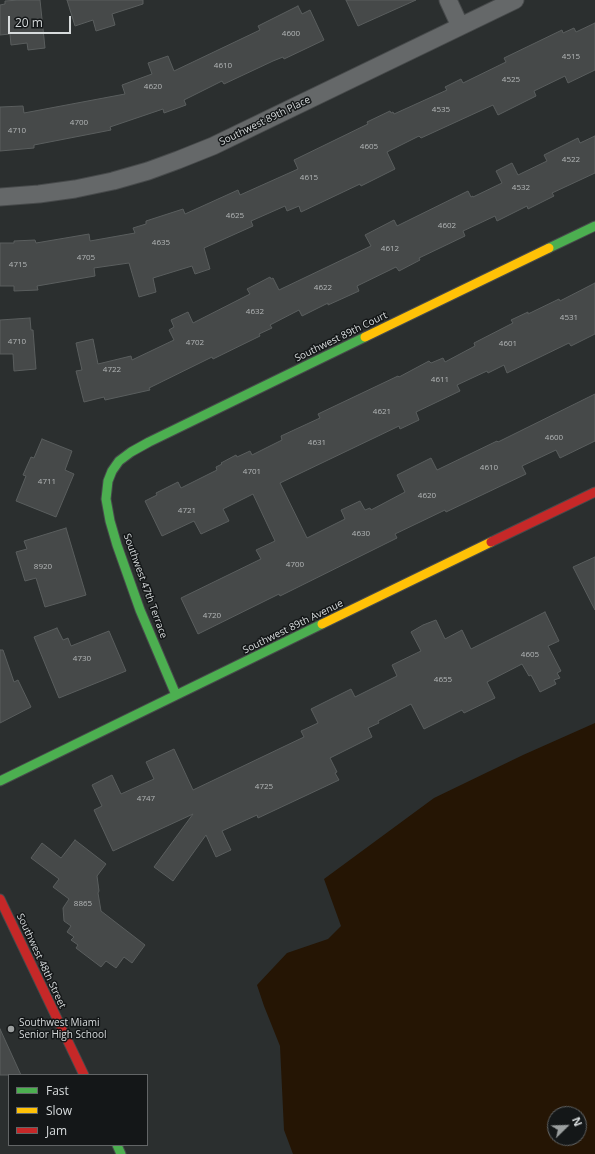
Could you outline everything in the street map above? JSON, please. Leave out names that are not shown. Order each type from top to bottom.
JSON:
[{"type":"street","points":[[448,0],[460,26]]},
{"type":"street","name":"Southwest 89th Place","points":[[0,196],[39,194],[75,189],[113,181],[148,171],[178,160],[213,146],[515,0]]},
{"type":"street","name":"Southwest 89th Court","points":[[108,481],[112,471],[119,461],[149,442],[595,226]]},
{"type":"street","name":"Southwest 47th Terrace","points":[[108,481],[106,499],[110,521],[117,545],[140,610],[176,695]]},
{"type":"street","name":"Southwest 89th Avenue","points":[[0,781],[595,492]]},
{"type":"street","name":"Southwest 48th Street","points":[[0,899],[84,1074]]},
{"type":"shaded area","points":[[595,723],[595,1154],[293,1154],[284,1130],[280,1046],[257,985],[287,953],[328,939],[341,926],[324,879],[434,798],[523,755]]},
{"type":"building","points":[[40,0],[45,48],[28,50],[27,43],[11,45],[10,34],[0,35],[0,5],[5,4],[5,1]]},
{"type":"building","points":[[67,0],[143,0],[143,4],[112,14],[115,25],[96,31],[93,20],[75,26]]},
{"type":"building","points":[[346,0],[416,0],[358,26]]},
{"type":"building","points":[[298,6],[302,14],[310,10],[324,40],[284,59],[283,57],[273,61],[224,84],[222,81],[184,100],[186,105],[164,113],[163,109],[110,127],[111,130],[34,145],[34,148],[0,151],[0,107],[23,106],[24,113],[125,94],[122,85],[152,74],[148,63],[168,56],[174,71],[260,30],[258,26]]},
{"type":"building","points":[[595,23],[595,70],[568,83],[565,76],[534,91],[536,96],[498,115],[493,105],[421,138],[419,136],[387,152],[395,169],[361,186],[360,184],[301,212],[299,206],[287,211],[285,206],[251,221],[253,226],[204,248],[210,269],[195,274],[192,266],[153,278],[156,292],[139,297],[129,263],[94,268],[95,276],[37,286],[38,290],[14,291],[14,286],[0,286],[0,243],[35,240],[36,243],[89,234],[90,241],[135,233],[133,228],[146,224],[146,221],[183,209],[185,214],[238,190],[240,195],[298,169],[294,160],[368,124],[367,122],[390,111],[394,114],[447,90],[445,87],[461,79],[463,83],[506,62],[504,58],[562,30],[563,33],[574,28],[576,32]]},
{"type":"building","points":[[595,136],[595,173],[552,193],[554,196],[528,209],[527,206],[497,221],[495,216],[463,231],[465,236],[419,258],[420,260],[399,271],[396,267],[357,286],[359,291],[328,305],[328,303],[302,316],[299,310],[270,325],[272,328],[259,334],[260,336],[213,359],[212,357],[149,388],[150,390],[105,400],[104,397],[84,402],[76,371],[82,370],[76,343],[93,339],[98,364],[131,356],[132,360],[174,340],[169,330],[174,327],[171,320],[188,312],[193,323],[250,294],[247,289],[270,277],[271,279],[273,278],[279,290],[371,246],[365,235],[394,220],[397,226],[468,191],[471,197],[473,197],[502,183],[496,171],[512,163],[518,175],[547,161],[544,155],[578,138],[580,143]]},
{"type":"building","points":[[595,283],[595,334],[571,346],[569,343],[507,373],[504,365],[457,385],[460,391],[416,412],[419,420],[400,429],[399,426],[280,483],[307,538],[345,519],[341,510],[360,501],[365,510],[370,508],[371,510],[405,492],[397,475],[431,458],[437,470],[497,441],[498,442],[595,394],[595,441],[560,458],[556,450],[522,466],[526,474],[446,512],[445,510],[395,534],[397,538],[280,596],[279,594],[198,634],[181,598],[261,559],[256,550],[275,541],[253,494],[223,509],[229,521],[201,534],[194,521],[162,536],[145,501],[157,495],[156,493],[178,482],[181,488],[217,470],[216,467],[222,464],[221,463],[236,455],[237,457],[250,451],[252,455],[282,440],[281,436],[320,418],[318,414],[398,376],[399,377],[429,361],[431,363],[443,358],[445,362],[475,346],[474,343],[513,323],[511,320],[528,312],[528,314],[559,299],[560,301]]},
{"type":"building","points":[[30,318],[31,330],[33,330],[36,369],[14,371],[13,354],[0,354],[0,320]]},
{"type":"building","points":[[42,439],[72,451],[65,470],[74,474],[56,517],[16,501],[26,476],[23,475],[31,457],[34,458]]},
{"type":"building","points":[[66,528],[86,595],[45,607],[36,578],[25,581],[16,552],[27,549],[24,541]]},
{"type":"building","points":[[595,557],[595,610],[573,567]]},
{"type":"building","points":[[545,612],[559,641],[548,646],[561,671],[557,673],[560,678],[554,680],[556,684],[540,692],[531,675],[529,676],[522,664],[487,682],[495,698],[464,713],[462,710],[424,729],[411,704],[378,721],[379,723],[368,728],[372,737],[330,758],[339,780],[258,818],[257,815],[222,831],[231,850],[216,857],[206,835],[173,881],[154,867],[193,814],[113,851],[94,810],[102,806],[92,785],[112,775],[121,794],[154,779],[146,762],[174,749],[193,790],[304,737],[301,731],[318,723],[311,709],[351,689],[355,697],[397,676],[392,665],[421,651],[411,632],[423,625],[436,620],[445,639],[462,630],[471,649]]},
{"type":"building","points":[[57,628],[63,640],[68,638],[71,646],[109,631],[126,671],[59,698],[34,637]]},
{"type":"building","points":[[0,650],[3,650],[14,682],[18,680],[31,707],[0,723]]},
{"type":"building","points":[[75,840],[106,864],[97,876],[101,911],[145,945],[132,963],[124,957],[116,968],[106,961],[101,967],[76,948],[78,945],[71,940],[74,937],[67,932],[71,926],[64,921],[63,908],[69,899],[53,887],[59,879],[31,858],[42,843],[61,858]]},
{"type":"building","points":[[0,1029],[21,1074],[0,1075]]},
{"type":"traffic: fast","points":[[549,248],[595,226]]},
{"type":"traffic: fast","points":[[176,695],[140,610],[110,521],[106,499],[108,481],[112,471],[119,461],[149,442],[365,337]]},
{"type":"traffic: fast","points":[[0,781],[322,624]]},
{"type":"traffic: fast","points":[[117,1146],[121,1154]]},
{"type":"traffic: slow","points":[[365,337],[549,248]]},
{"type":"traffic: slow","points":[[322,624],[491,542]]},
{"type":"traffic: jam","points":[[491,542],[595,492]]},
{"type":"traffic: jam","points":[[0,899],[84,1074]]},
{"type":"place","name":"Southwest Miami Senior High School","points":[[11,1029]]}]
